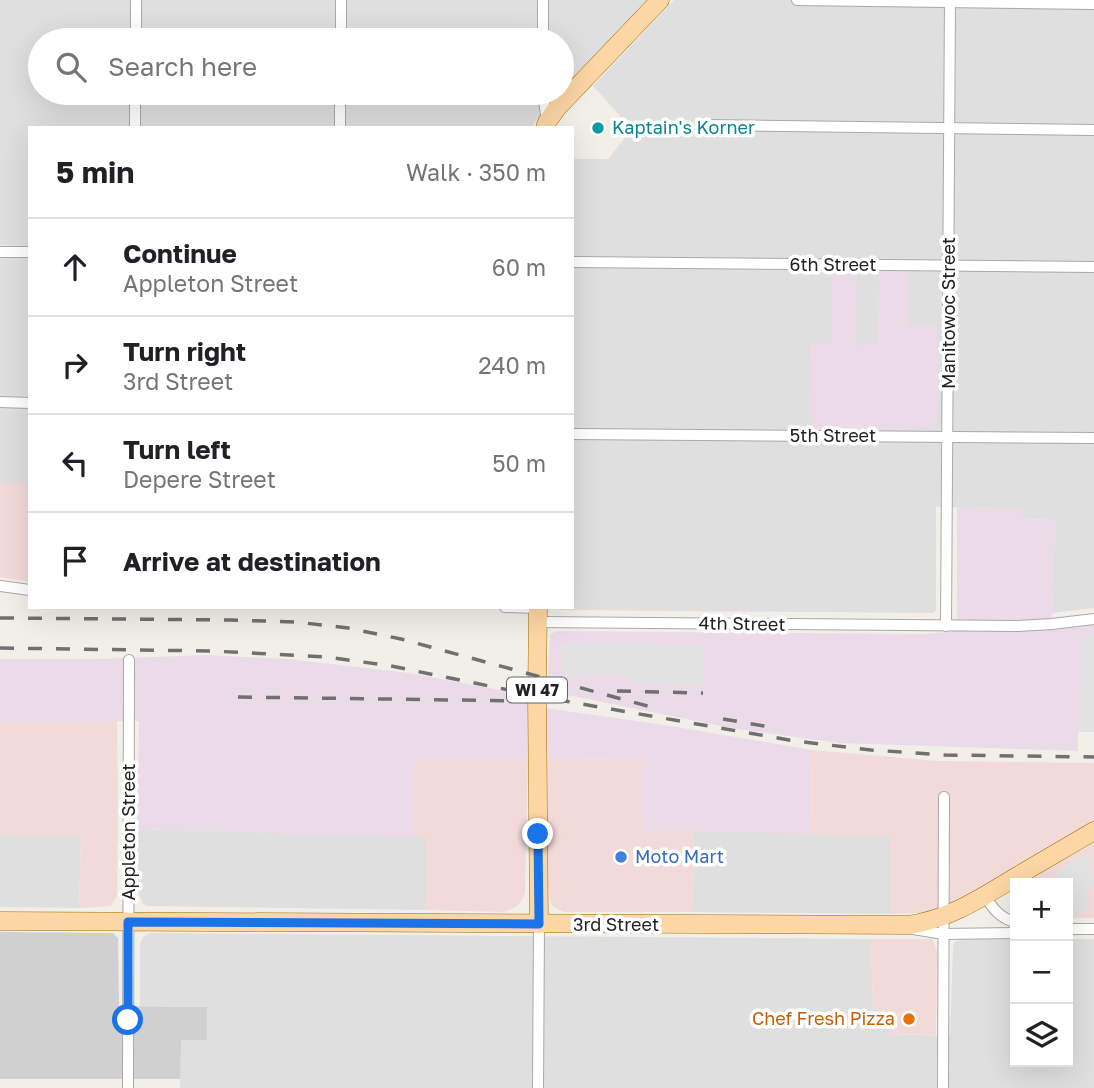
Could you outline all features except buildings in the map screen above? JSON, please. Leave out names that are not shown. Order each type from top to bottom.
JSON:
[{"type":"main road","points":[[574,90],[660,0]]},
{"type":"main road","points":[[546,125],[561,105]]},
{"type":"main road","name":"WI 47","points":[[538,612],[539,924]]},
{"type":"main road","points":[[944,925],[985,896],[1094,831]]},
{"type":"main road","name":"3rd Street","points":[[0,922],[944,925]]},
{"type":"street","points":[[136,0],[136,28]]},
{"type":"street","points":[[341,0],[341,28]]},
{"type":"street","points":[[543,0],[543,28]]},
{"type":"street","points":[[797,0],[1094,4]]},
{"type":"street","name":"Manitowoc Street","points":[[946,626],[950,1]]},
{"type":"street","points":[[135,105],[135,126]]},
{"type":"street","points":[[340,105],[340,126]]},
{"type":"street","points":[[544,105],[546,125]]},
{"type":"street","points":[[702,125],[1094,130]]},
{"type":"street","points":[[0,252],[28,252]]},
{"type":"street","name":"6th Street","points":[[574,262],[1094,267]]},
{"type":"street","points":[[0,402],[28,403]]},
{"type":"street","name":"5th Street","points":[[574,434],[1094,438]]},
{"type":"street","points":[[0,586],[28,590]]},
{"type":"street","name":"4th Street","points":[[518,609],[538,612],[946,626],[1018,626],[1094,619]]},
{"type":"street","name":"Appleton Street","points":[[128,1088],[129,660]]},
{"type":"street","points":[[943,1088],[944,797]]},
{"type":"street","points":[[985,896],[1002,917],[1010,920]]},
{"type":"street","points":[[538,1088],[539,924]]},
{"type":"street","name":"3rd Street","points":[[944,925],[1010,932]]},
{"type":"street","points":[[1073,929],[1094,929]]},
{"type":"shaded area","points":[[0,0],[646,0],[574,78],[574,28],[28,28],[28,105],[550,105],[533,126],[28,126],[28,246],[0,245]]},
{"type":"shaded area","points":[[674,0],[1094,0],[1094,608],[1052,613],[1055,520],[1023,519],[1022,508],[936,507],[936,610],[933,613],[558,609],[574,609],[574,159],[608,159],[632,129],[593,86]]},
{"type":"shaded area","points":[[0,258],[28,258],[28,483],[0,483]]},
{"type":"shaded area","points":[[832,270],[857,270],[856,345],[878,344],[879,270],[909,271],[907,326],[937,326],[938,419],[935,426],[809,436],[810,344],[832,344]]},
{"type":"shaded area","points":[[0,483],[28,483],[28,582],[0,577]]},
{"type":"shaded area","points":[[957,507],[1023,508],[1023,519],[1055,520],[1052,630],[1094,625],[1094,732],[1078,732],[1078,751],[838,743],[731,728],[547,691],[550,634],[558,631],[923,634],[957,631]]},
{"type":"shaded area","points":[[1083,633],[1094,634],[1094,732],[1080,732]]},
{"type":"shaded area","points":[[561,643],[704,645],[704,684],[632,683],[631,676],[562,674]]},
{"type":"shaded area","points":[[208,655],[288,659],[409,673],[531,696],[528,759],[413,759],[413,837],[137,829],[139,721],[0,722],[0,659]]},
{"type":"shaded area","points":[[545,708],[812,750],[811,834],[642,830],[642,760],[546,759]]},
{"type":"shaded area","points":[[117,721],[117,896],[111,906],[79,908],[81,836],[0,834],[0,722]]},
{"type":"shaded area","points":[[812,750],[937,761],[1094,763],[1094,824],[954,905],[924,913],[890,914],[890,836],[811,834]]},
{"type":"shaded area","points":[[413,758],[528,759],[525,893],[516,907],[504,912],[426,910],[426,837],[413,837]]},
{"type":"shaded area","points":[[546,759],[642,760],[642,830],[694,830],[693,912],[564,912],[553,907],[549,897],[545,833]]},
{"type":"shaded area","points":[[137,829],[426,837],[426,910],[148,906],[143,904],[138,891]]},
{"type":"shaded area","points":[[694,830],[890,835],[890,914],[693,912]]},
{"type":"shaded area","points":[[0,834],[81,835],[79,908],[0,907]]},
{"type":"shaded area","points":[[1094,843],[1094,918],[1073,918],[1073,878],[1032,878]]},
{"type":"shaded area","points":[[1089,852],[1094,886],[1085,888],[1088,912],[1073,911],[1073,878],[1058,878],[1056,871]]},
{"type":"shaded area","points":[[0,932],[113,933],[118,938],[119,1006],[207,1007],[207,1040],[181,1040],[180,1079],[0,1079]]},
{"type":"shaded area","points":[[150,933],[871,939],[873,1009],[889,1010],[889,1034],[950,1036],[955,941],[1010,939],[1010,1067],[1073,1067],[1073,939],[1094,939],[1094,1088],[180,1088],[180,1040],[207,1007],[140,1006],[140,945],[143,937]]},
{"type":"shaded area","points":[[871,939],[932,939],[937,952],[936,1035],[889,1034],[889,1010],[873,1010]]},
{"type":"railway","points":[[0,618],[231,620],[296,622],[348,628],[401,639],[651,707]]},
{"type":"railway","points":[[0,648],[212,651],[327,657],[391,666],[553,699],[795,741],[945,755],[1094,757]]},
{"type":"railway","points":[[617,691],[703,693]]},
{"type":"railway","points":[[238,697],[529,701]]},
{"type":"railway","points":[[723,719],[776,728]]},
{"type":"place","name":"Kaptain's Korner","points":[[598,128]]},
{"type":"place","name":"Moto Mart","points":[[621,857]]},
{"type":"place","name":"Chef Fresh Pizza","points":[[909,1019]]},
{"type":"route","points":[[128,1020],[128,922],[539,924],[538,834]]}]
